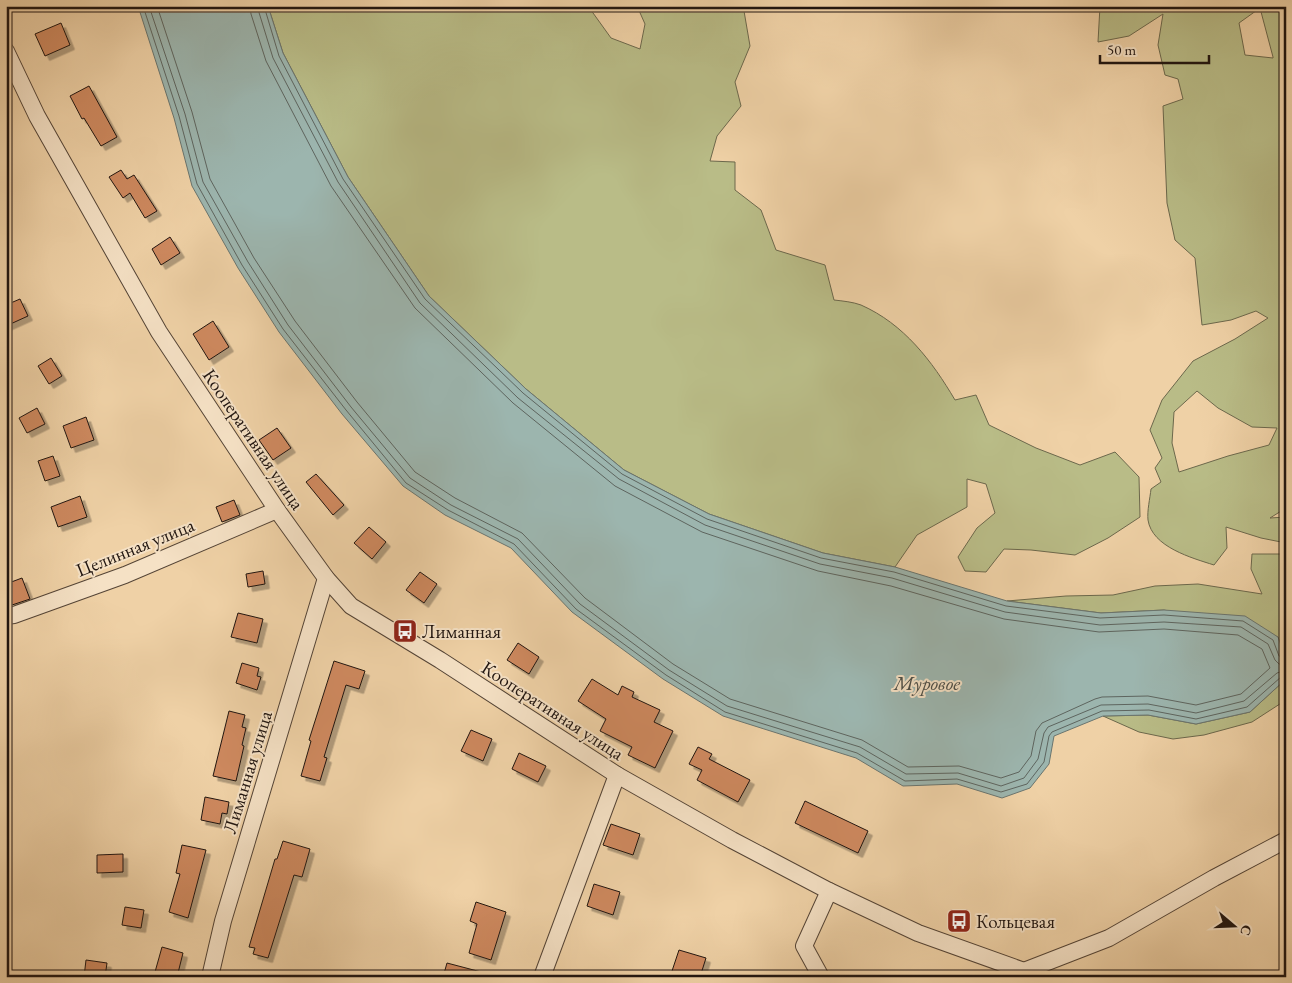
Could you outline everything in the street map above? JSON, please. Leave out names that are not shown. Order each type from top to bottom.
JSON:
[{"type":"street","name":"Кооперативная улица","points":[[6,50],[37,116],[159,332],[277,510],[326,578],[351,606],[440,660],[617,775],[732,840],[829,891],[918,933],[1028,974]]},
{"type":"street","name":"Целинная улица","points":[[6,616],[14,615],[125,575],[277,510]]},
{"type":"street","name":"Лиманная улица","points":[[210,977],[223,921],[326,578]]},
{"type":"street","points":[[542,977],[617,775]]},
{"type":"street","points":[[1028,974],[1109,938],[1197,887],[1286,840]]},
{"type":"street","points":[[821,977],[804,946],[829,891]]},
{"type":"green space","points":[[268,6],[588,6],[611,38],[640,49],[645,24],[637,6],[746,6],[744,11],[750,46],[735,82],[741,106],[717,136],[710,161],[735,162],[735,190],[761,210],[776,250],[825,265],[834,300],[861,305],[891,322],[916,345],[937,371],[955,400],[976,395],[989,425],[1036,448],[1080,465],[1115,452],[1139,477],[1140,517],[1108,538],[1075,555],[1004,549],[986,572],[965,571],[958,557],[977,528],[995,513],[986,484],[967,479],[967,507],[917,535],[895,567],[823,553],[709,514],[624,470],[526,389],[429,296],[348,177],[283,53]]},
{"type":"green space","points":[[1100,6],[1286,6],[1286,508],[1270,518],[1286,517],[1286,543],[1261,538],[1226,527],[1227,548],[1214,565],[1174,550],[1157,537],[1151,529],[1148,520],[1148,509],[1151,489],[1161,482],[1155,468],[1162,458],[1150,430],[1162,400],[1193,361],[1235,339],[1268,318],[1256,311],[1231,320],[1202,325],[1195,258],[1175,240],[1167,203],[1163,106],[1183,99],[1178,79],[1165,75],[1158,45],[1163,14],[1129,36],[1098,42]],"holes":[[[1260,8],[1273,57],[1273,58],[1245,55],[1239,23]],[[1197,391],[1218,408],[1252,427],[1277,428],[1269,445],[1179,472],[1172,443],[1174,412]]]},
{"type":"green space","points":[[1252,554],[1286,554],[1286,660],[1278,637],[1164,610],[1101,613],[1007,601],[1066,596],[1113,595],[1155,586],[1198,584],[1262,594],[1251,569]]},
{"type":"green space","points":[[1286,679],[1286,700],[1252,722],[1204,735],[1173,739],[1139,732],[1103,716],[1148,715],[1196,724],[1250,712]]},
{"type":"water","name":"Муровое","points":[[138,6],[268,6],[283,53],[348,177],[429,296],[526,389],[624,470],[709,514],[823,553],[895,567],[1007,601],[1101,613],[1164,610],[1245,616],[1278,637],[1286,660],[1286,679],[1250,712],[1196,724],[1148,715],[1103,716],[1054,736],[1049,764],[1030,788],[1002,798],[957,784],[903,786],[856,758],[723,716],[663,679],[572,612],[511,548],[445,515],[403,486],[342,414],[279,332],[238,268],[192,186],[174,118]]},
{"type":"building","points":[[61,23],[70,45],[45,56],[35,34]]},
{"type":"building","points":[[89,86],[117,137],[101,146],[84,118],[82,119],[70,96]]},
{"type":"building","points":[[121,170],[127,179],[134,175],[157,211],[145,218],[130,193],[123,198],[109,177]]},
{"type":"building","points":[[170,237],[180,253],[161,265],[152,249]]},
{"type":"building","points":[[20,299],[28,316],[6,326],[6,305]]},
{"type":"building","points":[[213,321],[229,347],[209,360],[193,334]]},
{"type":"building","points":[[51,358],[62,376],[49,384],[38,366]]},
{"type":"building","points":[[37,408],[45,424],[27,433],[19,418]]},
{"type":"building","points":[[86,417],[94,440],[71,448],[63,426]]},
{"type":"building","points":[[277,428],[291,448],[273,460],[259,440]]},
{"type":"building","points":[[53,456],[60,476],[45,481],[38,461]]},
{"type":"building","points":[[316,474],[344,505],[333,515],[306,482]]},
{"type":"building","points":[[80,496],[87,517],[58,527],[51,507]]},
{"type":"building","points":[[234,500],[240,515],[222,522],[216,507]]},
{"type":"building","points":[[369,527],[386,542],[372,559],[354,543]]},
{"type":"building","points":[[263,571],[265,584],[248,587],[246,574]]},
{"type":"building","points":[[420,572],[437,584],[424,603],[406,590]]},
{"type":"building","points":[[22,578],[30,599],[12,605],[6,591],[6,584]]},
{"type":"building","points":[[238,613],[263,619],[257,643],[231,637]]},
{"type":"building","points":[[518,643],[539,657],[529,674],[507,660]]},
{"type":"building","points":[[334,661],[365,671],[359,689],[346,685],[324,757],[327,758],[320,781],[301,776],[311,741],[309,740]]},
{"type":"building","points":[[242,663],[259,668],[257,676],[261,677],[257,690],[236,683]]},
{"type":"building","points":[[592,679],[618,695],[622,686],[634,692],[632,697],[660,710],[654,722],[673,731],[655,768],[628,755],[632,747],[600,731],[606,719],[578,701]]},
{"type":"building","points":[[229,711],[245,715],[242,727],[246,728],[242,745],[244,746],[236,781],[213,776]]},
{"type":"building","points":[[471,730],[492,739],[483,761],[461,751]]},
{"type":"building","points":[[698,747],[712,754],[709,759],[750,780],[738,802],[697,780],[702,770],[689,764]]},
{"type":"building","points":[[519,753],[546,766],[538,782],[512,769]]},
{"type":"building","points":[[205,797],[229,802],[227,814],[222,813],[220,824],[201,820]]},
{"type":"building","points":[[805,801],[868,831],[858,853],[795,823]]},
{"type":"building","points":[[611,824],[640,834],[633,855],[603,845]]},
{"type":"building","points":[[283,841],[310,849],[302,877],[294,875],[268,958],[253,954],[255,948],[249,947],[275,859],[277,859]]},
{"type":"building","points":[[182,845],[206,850],[188,918],[169,912],[180,874],[176,873]]},
{"type":"building","points":[[123,854],[123,872],[97,873],[97,855]]},
{"type":"building","points":[[594,884],[620,892],[613,915],[587,906]]},
{"type":"building","points":[[476,902],[506,912],[491,960],[469,953],[477,924],[470,921]]},
{"type":"building","points":[[125,907],[144,910],[141,928],[122,925]]},
{"type":"building","points":[[162,947],[183,953],[177,977],[155,972]]},
{"type":"building","points":[[679,950],[706,958],[700,977],[670,977]]},
{"type":"building","points":[[86,960],[107,963],[105,977],[84,977]]},
{"type":"building","points":[[447,963],[485,973],[485,977],[443,977]]},
{"type":"place","name":"Лиманная","points":[[405,631]]},
{"type":"place","name":"Кольцевая","points":[[959,921]]}]
